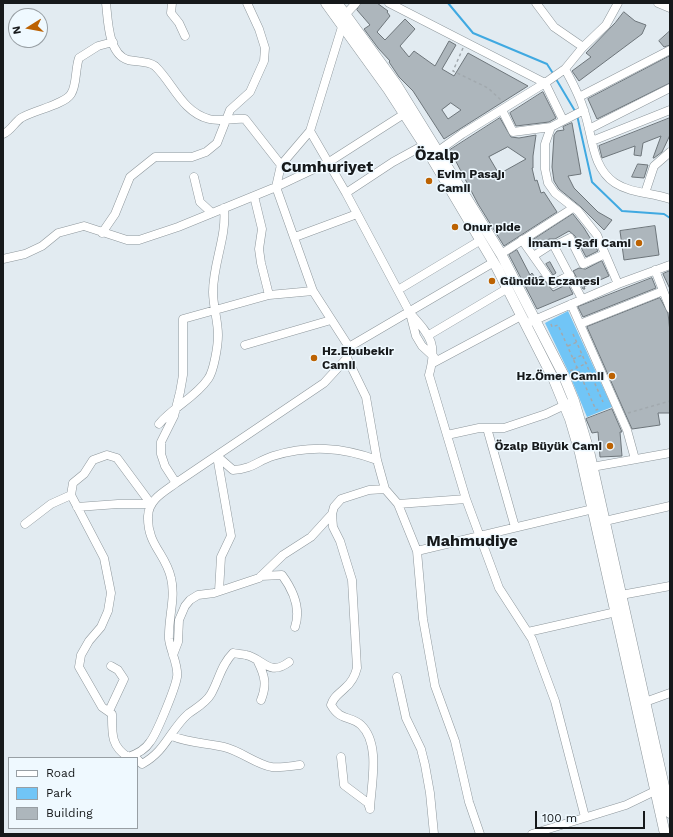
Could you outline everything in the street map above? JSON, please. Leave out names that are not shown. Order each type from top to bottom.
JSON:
[{"type":"main road","points":[[326,3],[424,145],[434,154],[501,254],[563,374],[665,834]]},
{"type":"main road","points":[[337,3],[396,84],[480,240],[494,262],[569,403],[592,467],[669,806]]},
{"type":"street","points":[[106,3],[108,24],[118,53],[126,59],[152,64],[158,69],[175,94],[198,115],[209,119],[245,119],[280,165]]},
{"type":"street","points":[[172,3],[171,13],[179,23],[186,36]]},
{"type":"street","points":[[102,232],[115,214],[130,177],[155,157],[192,157],[206,152],[217,143],[230,110],[241,102],[250,92],[264,61],[265,48],[259,29],[247,3]]},
{"type":"street","points":[[136,757],[150,742],[169,701],[177,676],[169,638],[173,604],[171,577],[154,545],[149,531],[148,515],[151,504],[155,498],[176,483],[324,383],[347,358],[349,347],[313,291],[276,187],[280,165],[310,131],[346,14],[356,3]]},
{"type":"street","points":[[388,3],[545,83],[563,120]]},
{"type":"street","points":[[536,3],[554,26],[583,47]]},
{"type":"street","points":[[434,154],[462,134],[504,109],[565,69],[583,47],[606,25],[618,3]]},
{"type":"street","points":[[658,3],[670,8]]},
{"type":"street","points":[[3,134],[8,132],[20,119],[64,102],[72,94],[79,58],[98,46],[113,42]]},
{"type":"street","points":[[579,97],[670,50]]},
{"type":"street","points":[[565,69],[584,110],[597,162],[606,175],[615,183],[635,192],[653,194],[670,199]]},
{"type":"street","points":[[589,129],[670,88]]},
{"type":"street","points":[[504,109],[513,132],[551,127],[584,110]]},
{"type":"street","points":[[592,142],[670,110]]},
{"type":"street","points":[[3,259],[25,254],[42,246],[58,233],[71,228],[84,226],[119,239],[139,240],[178,227],[276,187],[328,162],[404,114]]},
{"type":"street","points":[[551,127],[546,144],[545,169],[548,183],[555,193],[573,208],[597,235],[618,284]]},
{"type":"street","points":[[310,131],[346,193],[410,313],[416,336],[433,360]]},
{"type":"street","points":[[346,193],[393,162],[424,145]]},
{"type":"street","points":[[645,193],[654,166],[670,152]]},
{"type":"street","points":[[194,177],[200,202],[212,213]]},
{"type":"street","points":[[254,196],[262,229],[259,249],[261,263],[269,295]]},
{"type":"street","points":[[159,424],[167,414],[188,400],[209,378],[218,335],[213,293],[214,279],[224,233],[224,208]]},
{"type":"street","points":[[501,254],[573,208]]},
{"type":"street","points":[[295,237],[357,214]]},
{"type":"street","points":[[535,255],[552,244],[554,246],[570,238],[583,264],[605,254]]},
{"type":"street","points":[[398,290],[480,240]]},
{"type":"street","points":[[522,240],[535,255],[553,284],[570,275]]},
{"type":"street","points":[[554,246],[582,299]]},
{"type":"street","points":[[349,347],[410,313],[494,262]]},
{"type":"street","points":[[433,360],[524,320],[536,320],[618,284],[670,265]]},
{"type":"street","points":[[655,270],[670,308]]},
{"type":"street","points":[[429,335],[508,288]]},
{"type":"street","points":[[176,483],[161,454],[162,442],[175,410],[183,375],[182,319],[269,295],[313,291]]},
{"type":"street","points":[[580,324],[663,291]]},
{"type":"street","points":[[571,304],[627,430],[635,459]]},
{"type":"street","points":[[410,313],[429,335],[433,360],[430,375],[466,499],[499,588],[532,638],[555,700],[586,817]]},
{"type":"street","points":[[245,345],[331,320]]},
{"type":"street","points":[[347,358],[366,397],[377,460],[385,489],[398,504],[417,551],[423,619],[435,686],[455,741],[469,802],[480,834]]},
{"type":"street","points":[[447,435],[479,428],[504,428],[546,414],[569,403]]},
{"type":"street","points":[[487,428],[515,528]]},
{"type":"street","points":[[217,456],[233,470],[247,469],[272,456],[311,449],[336,449],[357,453],[377,460]]},
{"type":"street","points":[[592,467],[670,453]]},
{"type":"street","points":[[128,757],[120,752],[115,744],[112,731],[112,714],[102,706],[79,668],[81,655],[88,641],[102,627],[108,611],[111,593],[104,558],[77,507],[72,495],[72,483],[84,474],[93,460],[107,455],[117,458],[151,504]]},
{"type":"street","points":[[217,456],[231,536],[221,557],[218,591]]},
{"type":"street","points":[[341,757],[344,785],[368,803],[370,809],[375,767],[369,736],[360,724],[336,714],[331,706],[333,697],[346,688],[354,677],[357,668],[352,580],[340,541],[333,527],[332,514],[334,506],[341,499],[369,490],[385,489]]},
{"type":"street","points":[[26,524],[51,504],[72,495]]},
{"type":"street","points":[[398,504],[466,499]]},
{"type":"street","points":[[77,507],[118,504],[151,504]]},
{"type":"street","points":[[604,521],[670,506]]},
{"type":"street","points":[[417,551],[593,509]]},
{"type":"street","points":[[261,576],[282,555],[312,538],[332,514]]},
{"type":"street","points":[[173,656],[178,642],[179,620],[185,606],[190,600],[198,596],[218,591],[261,576],[282,575],[298,610],[295,627]]},
{"type":"street","points":[[528,632],[616,612],[621,595],[670,586]]},
{"type":"street","points":[[138,761],[142,764],[151,759],[172,736],[188,715],[211,695],[226,660],[233,653],[247,655],[272,668],[282,667],[289,662]]},
{"type":"street","points":[[258,662],[266,679],[265,691],[261,700]]},
{"type":"street","points":[[109,712],[124,679],[118,670],[111,666]]},
{"type":"street","points":[[397,677],[406,718],[421,749],[425,765],[430,793],[434,834]]},
{"type":"street","points":[[645,702],[670,693]]},
{"type":"street","points":[[172,736],[183,741],[239,751],[262,764],[272,767],[300,765]]},
{"type":"street","points":[[532,834],[626,805],[655,791]]},
{"type":"path","points":[[465,42],[453,71],[488,88],[504,109]]},
{"type":"path","points":[[551,324],[552,327],[558,325],[596,410],[601,408]]},
{"type":"path","points":[[573,334],[603,402]]},
{"type":"path","points":[[568,346],[577,342]]},
{"type":"path","points":[[573,359],[582,355]]},
{"type":"path","points":[[563,374],[595,360]]},
{"type":"path","points":[[583,381],[592,377]]},
{"type":"path","points":[[620,415],[670,401]]},
{"type":"green space","points":[[568,311],[612,407],[587,417],[568,371],[545,323]]},
{"type":"building","points":[[361,3],[377,3],[388,11],[387,12],[390,16],[377,32],[385,40],[405,19],[415,29],[400,46],[409,57],[414,51],[435,66],[449,41],[456,45],[442,69],[454,76],[468,53],[528,86],[444,139],[413,91],[399,77],[389,62],[390,61],[364,29],[370,25],[357,10]],"holes":[[[451,103],[461,110],[448,119],[442,110]]]},
{"type":"building","points":[[624,12],[635,21],[646,25],[642,34],[579,81],[572,71],[591,57],[586,53]]},
{"type":"building","points":[[670,31],[670,45],[664,47],[659,41]]},
{"type":"building","points":[[670,56],[670,83],[597,119],[588,99]]},
{"type":"building","points":[[543,92],[556,118],[549,122],[516,126],[510,113]]},
{"type":"building","points":[[500,118],[511,137],[519,138],[536,135],[532,168],[535,181],[537,180],[541,193],[544,192],[557,212],[504,246],[478,204],[450,150]],"holes":[[[508,147],[526,159],[499,174],[489,157]]]},
{"type":"building","points":[[670,118],[670,135],[662,152],[654,158],[661,136],[643,143],[641,156],[634,155],[635,146],[602,158],[599,146]]},
{"type":"building","points":[[572,123],[581,174],[568,176],[574,188],[598,212],[612,220],[604,230],[581,207],[559,189],[554,181],[552,167],[554,135],[557,131],[564,130],[563,127]]},
{"type":"building","points":[[638,164],[648,165],[644,178],[632,177]]},
{"type":"building","points":[[573,214],[584,228],[598,251],[586,257],[575,236],[569,231],[555,239],[549,239],[539,246],[536,242],[532,244],[530,242]]},
{"type":"building","name":"İmam-ı Şafi Cami","points":[[655,226],[659,255],[624,260],[620,231]]},
{"type":"building","points":[[517,250],[530,275],[532,273],[536,279],[541,276],[553,291],[568,284],[573,294],[537,309],[509,255]]},
{"type":"building","points":[[602,261],[609,276],[584,287],[585,289],[583,289],[573,271],[579,268],[585,269]]},
{"type":"building","points":[[550,262],[556,273],[553,275],[546,264]]},
{"type":"building","points":[[670,271],[670,289],[663,274]]},
{"type":"building","points":[[652,278],[656,288],[583,317],[578,307]]},
{"type":"building","points":[[660,298],[668,313],[670,332],[670,413],[658,413],[660,425],[632,429],[587,327]]},
{"type":"building","points":[[612,409],[622,432],[620,432],[622,456],[600,457],[598,432],[592,433],[586,419]]},
{"type":"waterway","points":[[448,3],[473,33],[547,64],[554,75]]},
{"type":"waterway","points":[[556,79],[575,111]]},
{"type":"waterway","points":[[577,115],[592,182],[622,211],[664,214],[670,218]]},
{"type":"place","name":"Evim Pasajı Camii","points":[[429,181]]},
{"type":"place","name":"Onur pide","points":[[455,227]]},
{"type":"place","name":"İmam-ı Şafi Cami","points":[[639,243]]},
{"type":"place","name":"Gündüz Eczanesi","points":[[492,281]]},
{"type":"place","name":"Hz.Ebubekir Camii","points":[[314,358]]},
{"type":"place","name":"Hz.Ömer Camii","points":[[612,376]]},
{"type":"place","name":"Özalp Büyük Cami","points":[[610,446]]},
{"type":"district","name":"Özalp","points":[[437,155]]},
{"type":"district","name":"Cumhuriyet","points":[[327,167]]},
{"type":"district","name":"Mahmudiye","points":[[472,541]]}]
